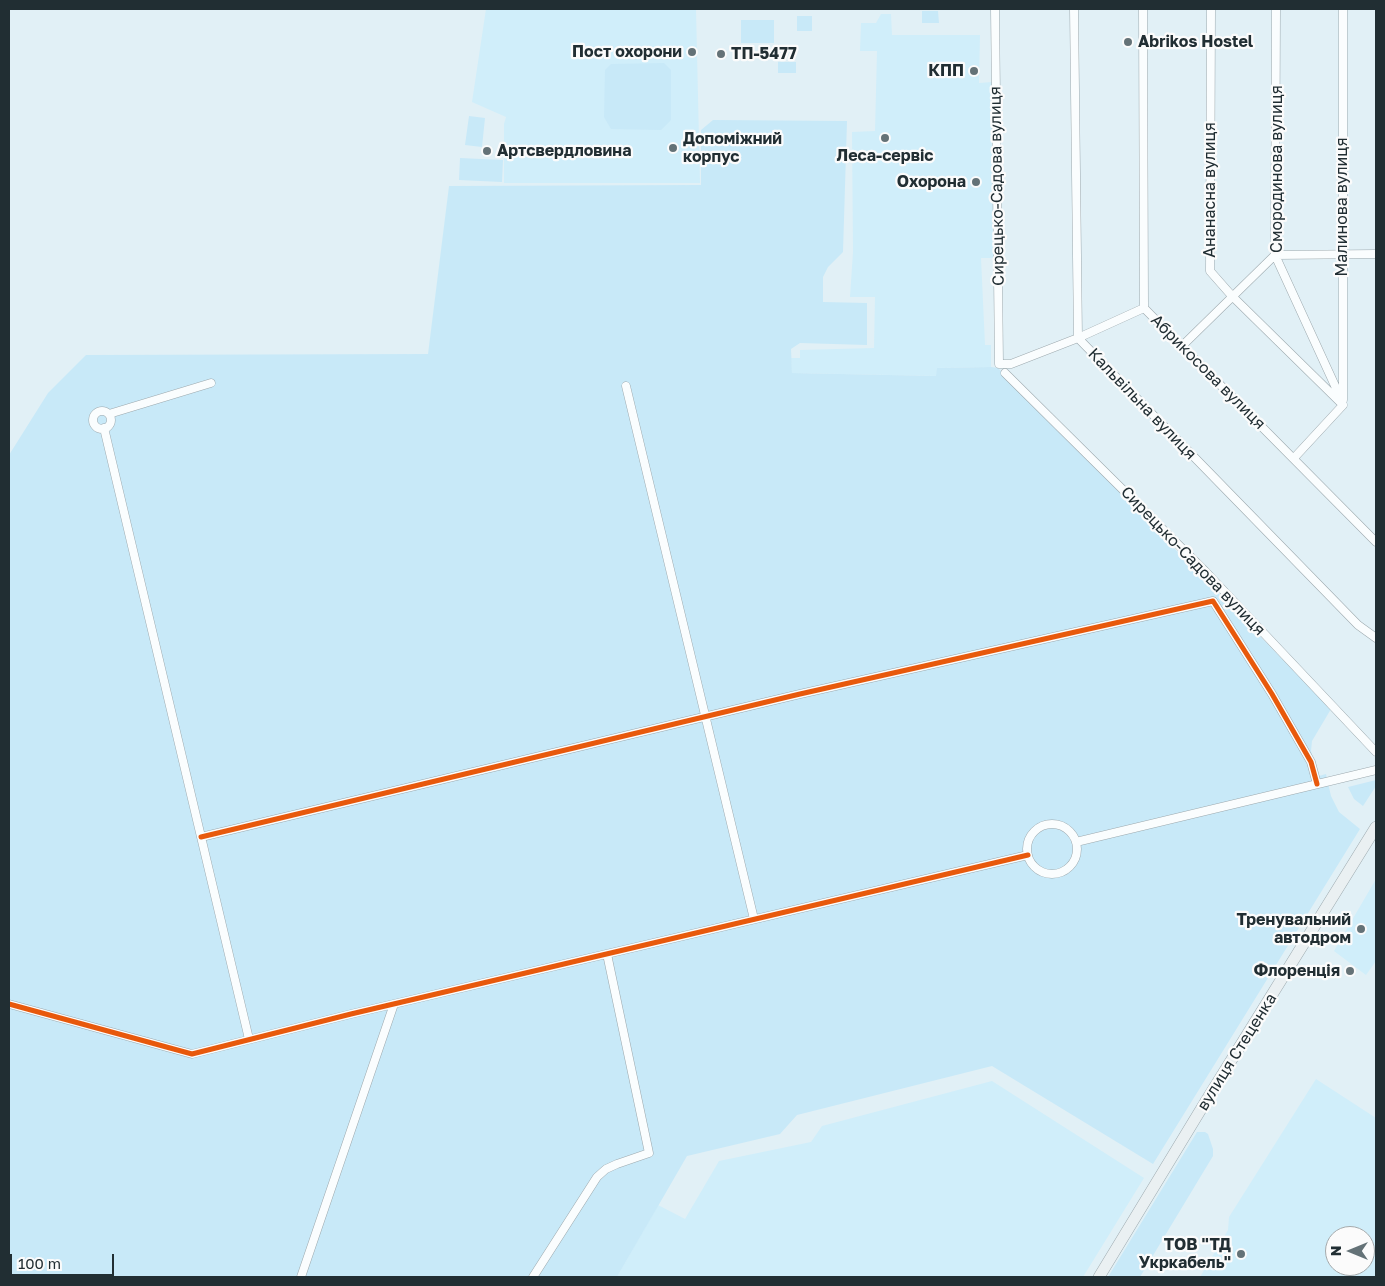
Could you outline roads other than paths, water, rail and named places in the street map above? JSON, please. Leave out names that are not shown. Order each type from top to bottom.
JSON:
[{"type":"main road","name":"вулиця Стеценка","points":[[1099,1277],[1376,827]]},
{"type":"street","name":"Сирецько-Садова вулиця","points":[[995,9],[999,364],[1010,364],[1078,338]]},
{"type":"street","name":"Кальвільна вулиця","points":[[1074,9],[1078,338],[1358,625],[1376,638]]},
{"type":"street","name":"Абрикосова вулиця","points":[[1143,9],[1144,308],[1376,542]]},
{"type":"street","name":"Ананасна вулиця","points":[[1211,9],[1210,271],[1232,296],[1343,405]]},
{"type":"street","name":"Смородинова вулиця","points":[[1276,9],[1275,255],[1343,405]]},
{"type":"street","name":"Малинова вулиця","points":[[1342,9],[1343,405]]},
{"type":"street","points":[[1182,346],[1275,255],[1376,254]]},
{"type":"street","points":[[1078,338],[1144,308]]},
{"type":"street","name":"Сирецько-Садова вулиця","points":[[1005,373],[1206,572],[1376,752]]},
{"type":"street","points":[[109,414],[211,383]]},
{"type":"street","points":[[626,386],[704,718],[754,919]]},
{"type":"street","points":[[1294,458],[1343,405]]},
{"type":"street","points":[[102,410],[109,414],[111,422],[104,428],[96,426],[93,418],[96,413],[102,410]]},
{"type":"street","points":[[104,428],[249,1039]]},
{"type":"street","points":[[201,838],[809,692],[1214,602],[1272,694],[1311,762],[1317,784]]},
{"type":"street","points":[[1076,842],[1376,770]]},
{"type":"street","points":[[1048,824],[1055,824],[1068,830],[1076,842],[1077,849],[1073,863],[1061,872],[1053,874],[1037,869],[1028,855],[1030,839],[1034,832],[1048,824]]},
{"type":"street","points":[[9,1004],[192,1054],[394,1004],[1028,855]]},
{"type":"street","points":[[533,1277],[596,1178],[606,1169],[649,1153],[607,954]]},
{"type":"street","points":[[301,1277],[394,1004]]},
{"type":"place","name":"Abrikos Hostel","points":[[1128,42]]},
{"type":"place","name":"Пост охорони","points":[[692,52]]},
{"type":"place","name":"ТП-5477","points":[[721,54]]},
{"type":"place","name":"КПП","points":[[974,71]]},
{"type":"place","name":"Леса-сервіс","points":[[885,138]]},
{"type":"place","name":"Допоміжний корпус","points":[[673,148]]},
{"type":"place","name":"Артсвердловина","points":[[487,151]]},
{"type":"place","name":"Охорона","points":[[976,182]]},
{"type":"place","name":"Тренувальний автодром","points":[[1361,929]]},
{"type":"place","name":"Флоренція","points":[[1350,971]]},
{"type":"place","name":"ТОВ \"ТД Укркабель\"","points":[[1241,1254]]}]
